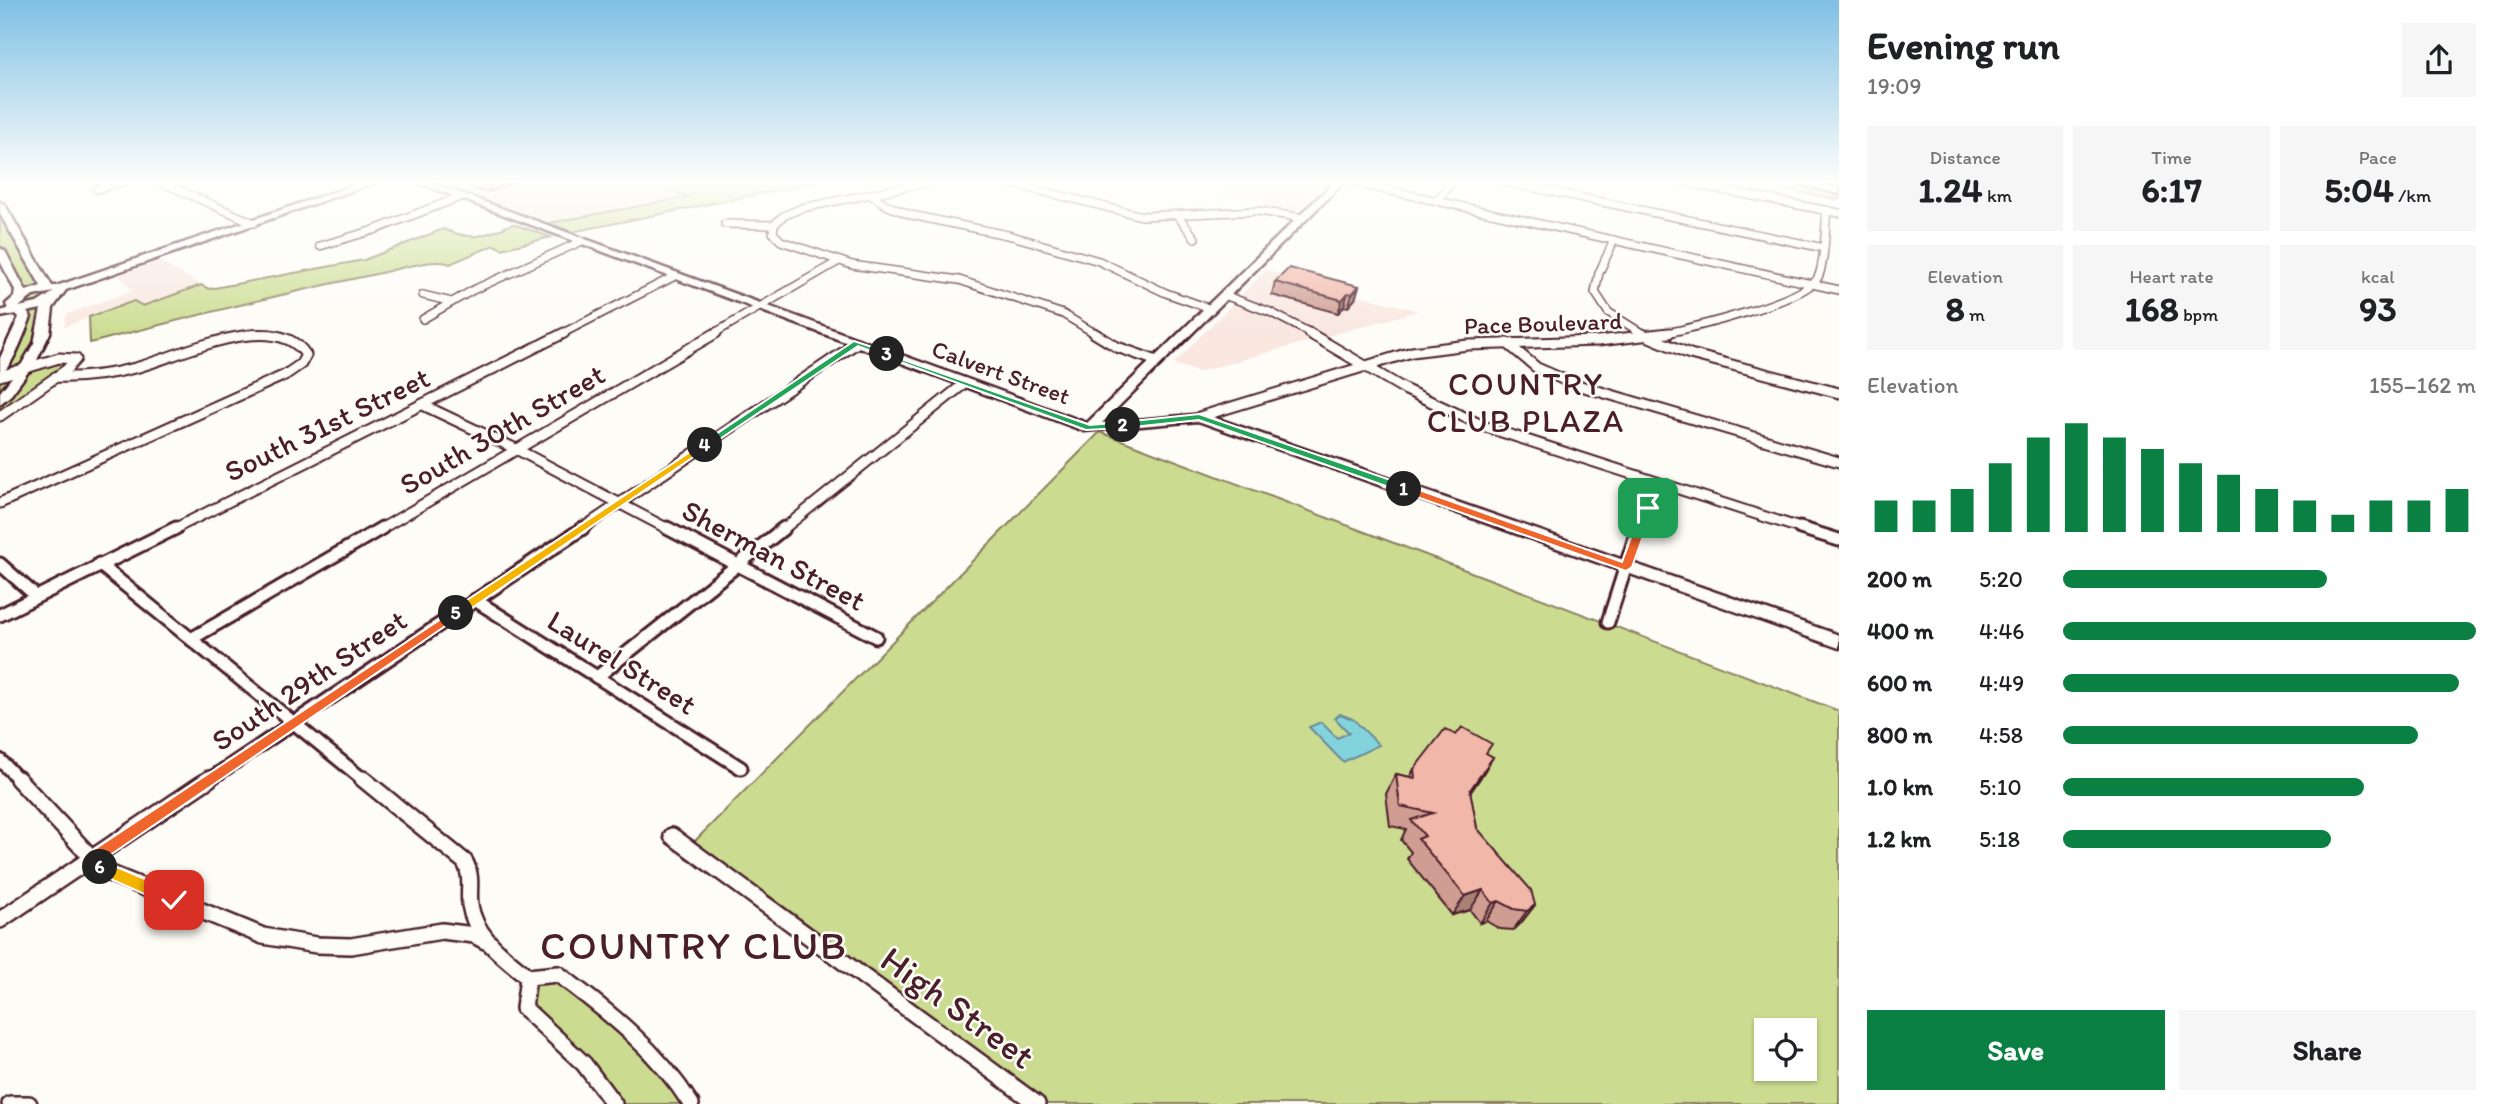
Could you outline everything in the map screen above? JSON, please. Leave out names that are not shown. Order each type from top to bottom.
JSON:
[{"type":"main road","points":[[13,234],[54,293]]},
{"type":"main road","points":[[11,307],[224,234]]},
{"type":"main road","name":"Calvert Street","points":[[559,234],[1089,428],[1199,417],[1839,642]]},
{"type":"main road","points":[[1089,428],[1287,234]]},
{"type":"main road","points":[[0,251],[22,290],[11,307]]},
{"type":"main road","points":[[0,400],[28,365],[44,332],[47,306],[54,293]]},
{"type":"main road","points":[[0,370],[25,317],[11,307]]},
{"type":"main road","name":"Calvert Street","points":[[1110,408],[1113,419],[1135,422]]},
{"type":"street","points":[[320,246],[362,234]]},
{"type":"street","points":[[774,234],[781,241],[839,261],[873,270],[951,279],[1049,308],[1117,347],[1157,361]]},
{"type":"street","points":[[1000,234],[1099,261],[1166,293],[1211,309]]},
{"type":"street","points":[[1192,234],[1195,238]]},
{"type":"street","points":[[1585,234],[1839,290]]},
{"type":"street","points":[[1754,234],[1824,248]]},
{"type":"street","points":[[1814,284],[1821,270],[1825,234]]},
{"type":"street","points":[[1614,240],[1596,281],[1596,296],[1609,313],[1650,337],[1690,354],[1839,393]]},
{"type":"street","points":[[423,319],[452,302],[582,242]]},
{"type":"street","name":"South 30th Street","points":[[191,639],[839,261]]},
{"type":"street","name":"South 31st Street","points":[[0,615],[423,405],[675,276]]},
{"type":"street","name":"Pace Boulevard","points":[[1199,417],[1364,365],[1426,349],[1650,337],[1781,300],[1814,284]]},
{"type":"street","points":[[424,295],[452,302]]},
{"type":"street","points":[[1224,295],[1281,315],[1428,402],[1486,427],[1839,540]]},
{"type":"street","points":[[0,503],[285,375],[302,365],[304,359],[302,349],[277,335],[263,333],[236,337],[98,376],[55,377]]},
{"type":"street","name":"South 29th Street","points":[[0,920],[857,343]]},
{"type":"street","points":[[1507,344],[1536,368],[1574,384],[1839,462]]},
{"type":"street","points":[[0,376],[28,365],[64,357],[76,359],[72,365],[0,416]]},
{"type":"street","points":[[597,677],[965,383]]},
{"type":"street","name":"Sherman Street","points":[[423,405],[516,449],[876,637]]},
{"type":"street","points":[[1608,622],[1644,513],[1664,485]]},
{"type":"street","points":[[0,564],[36,596]]},
{"type":"street","points":[[99,564],[465,862],[471,878],[472,916],[488,942],[528,977],[557,973],[562,976],[645,1046],[664,1066],[691,1104]]},
{"type":"street","name":"Laurel Street","points":[[475,600],[741,768]]},
{"type":"street","points":[[0,760],[104,870],[263,936],[288,942],[351,946],[442,931],[474,936],[488,942]]},
{"type":"street","name":"High Street","points":[[672,836],[1037,1104]]},
{"type":"street","points":[[528,977],[524,1008],[602,1082],[614,1104]]},
{"type":"shaded area","points":[[158,261],[201,285],[143,306],[134,301],[64,327],[67,314],[132,291],[119,275]]},
{"type":"shaded area","points":[[1266,270],[1418,311],[1198,372],[1173,364]]},
{"type":"green space","points":[[0,234],[18,234],[57,297],[26,369],[76,359],[0,416],[0,370],[25,317],[19,310],[19,298],[0,251]]},
{"type":"green space","points":[[431,234],[479,236],[488,234],[541,234],[551,237],[502,249],[494,245],[450,264],[435,262],[403,267],[90,343],[89,317],[134,301],[143,306],[201,285],[209,289],[364,260]]},
{"type":"green space","points":[[1100,432],[1839,711],[1839,1104],[1037,1104],[688,848]]},
{"type":"green space","points":[[557,973],[625,1027],[691,1104],[614,1104],[524,1008],[528,977]]},
{"type":"water","points":[[1340,714],[1353,719],[1379,745],[1343,762],[1309,727],[1321,722],[1337,738],[1349,733],[1335,718]]},
{"type":"building","points":[[1289,268],[1359,286],[1342,300],[1275,282]]},
{"type":"building","points":[[1462,727],[1492,744],[1486,753],[1493,757],[1470,790],[1477,828],[1531,890],[1535,905],[1527,911],[1514,909],[1499,901],[1493,903],[1483,890],[1465,896],[1418,839],[1425,836],[1411,820],[1433,813],[1400,806],[1396,774],[1415,778],[1414,769],[1445,729],[1456,735]]},
{"type":"district","name":"COUNTRY CLUB PLAZA","points":[[1526,402]]},
{"type":"district","name":"COUNTRY CLUB","points":[[694,945]]},
{"type":"route","points":[[174,900],[104,870],[92,860],[857,343],[1089,428],[1199,417],[1626,567],[1639,525],[1648,508]]}]
